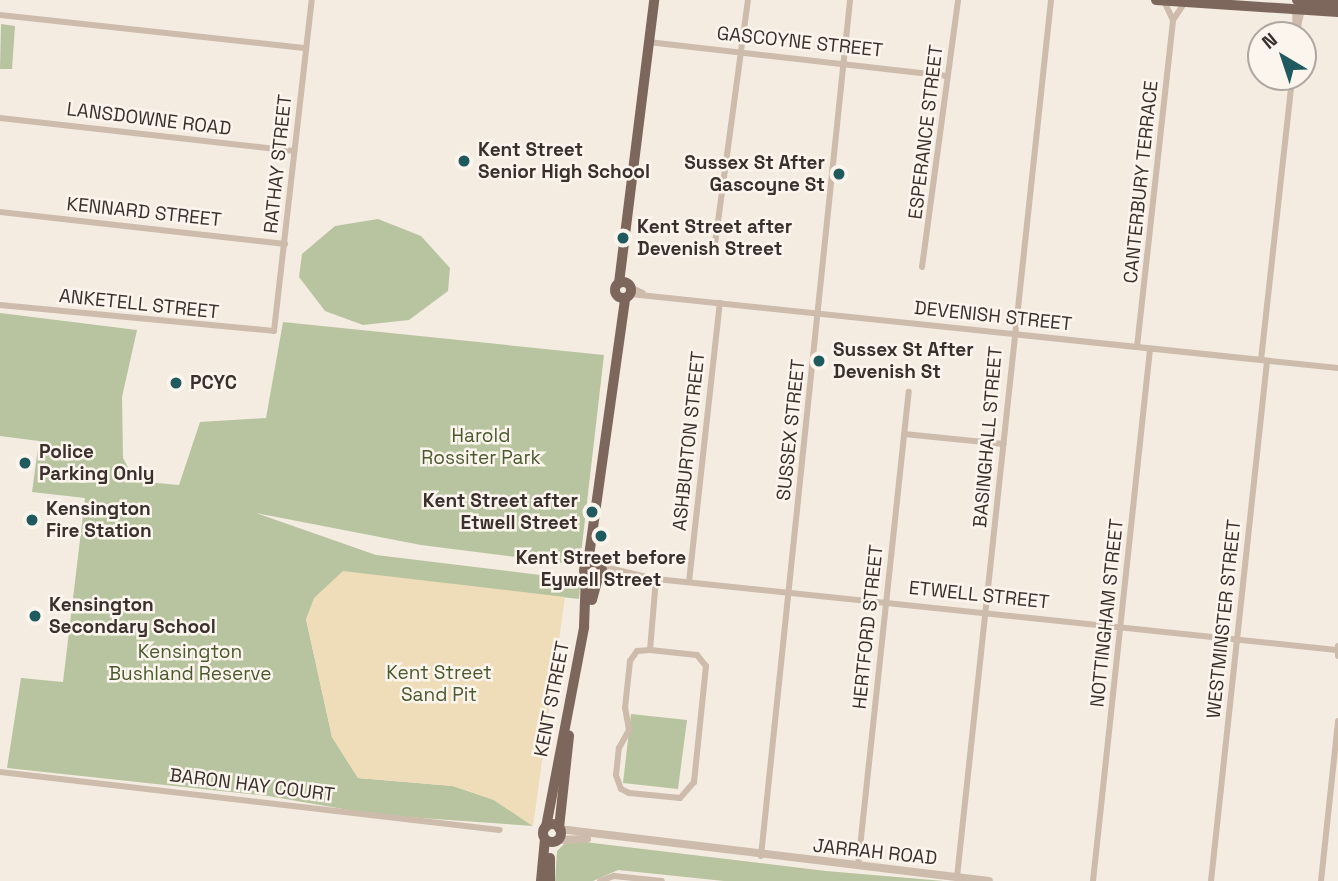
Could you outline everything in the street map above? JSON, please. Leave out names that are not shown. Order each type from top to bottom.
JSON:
[{"type":"main road","name":"KENT STREET","points":[[550,881],[564,768],[597,569],[594,544],[619,316],[625,290],[623,260],[654,0]]},
{"type":"main road","points":[[1156,0],[1338,3]]},
{"type":"main road","points":[[1300,3],[1338,12]]},
{"type":"main road","name":"KENT STREET","points":[[555,835],[545,827],[582,640],[586,576],[597,569]]},
{"type":"main road","name":"KENT STREET","points":[[541,881],[555,835]]},
{"type":"street","name":"RATHAY STREET","points":[[274,331],[312,0]]},
{"type":"street","points":[[714,251],[748,0]]},
{"type":"street","name":"ESPERANCE STREET","points":[[922,267],[958,0]]},
{"type":"street","name":"BASINGHALL STREET","points":[[957,877],[1013,334],[1051,0]]},
{"type":"street","points":[[1164,1],[1173,20]]},
{"type":"street","name":"CANTERBURY TERRACE","points":[[1137,347],[1173,20],[1186,1]]},
{"type":"street","name":"SUSSEX STREET","points":[[759,855],[851,2]]},
{"type":"street","points":[[1298,21],[1300,3]]},
{"type":"street","points":[[0,15],[306,48]]},
{"type":"street","name":"GASCOYNE STREET","points":[[648,42],[845,62],[947,76]]},
{"type":"street","name":"WESTMINSTER STREET","points":[[1211,881],[1238,639],[1291,91]]},
{"type":"street","name":"LANSDOWNE ROAD","points":[[0,118],[294,151]]},
{"type":"street","name":"KENNARD STREET","points":[[0,212],[285,244]]},
{"type":"street","name":"DEVENISH STREET","points":[[625,290],[720,303],[1338,368]]},
{"type":"street","name":"ASHBURTON STREET","points":[[689,582],[720,303]]},
{"type":"street","name":"ANKETELL STREET","points":[[0,305],[274,331]]},
{"type":"street","name":"NOTTINGHAM STREET","points":[[1093,881],[1150,349]]},
{"type":"street","name":"HERTFORD STREET","points":[[858,866],[909,392]]},
{"type":"street","points":[[904,434],[1003,444]]},
{"type":"street","name":"ETWELL STREET","points":[[597,569],[656,579],[887,601],[1337,651]]},
{"type":"street","points":[[650,650],[656,579]]},
{"type":"street","points":[[650,650],[697,655],[706,666],[694,782],[680,798],[629,793],[616,779],[619,748],[629,730],[625,708],[630,661],[637,651],[650,650]]},
{"type":"street","points":[[1321,881],[1338,721]]},
{"type":"street","name":"BARON HAY COURT","points":[[0,772],[500,830]]},
{"type":"street","name":"JARRAH ROAD","points":[[555,835],[989,881]]},
{"type":"street","points":[[600,881],[614,876],[662,881]]},
{"type":"green space","points":[[1,24],[15,26],[12,69],[0,69]]},
{"type":"green space","points":[[378,219],[421,236],[450,268],[448,291],[409,320],[363,325],[325,311],[299,277],[302,254],[335,226]]},
{"type":"green space","points":[[0,313],[137,330],[122,397],[123,458],[135,481],[179,485],[200,422],[266,418],[283,322],[604,355],[581,554],[572,564],[421,545],[256,513],[376,555],[573,579],[580,587],[579,599],[343,572],[306,619],[332,737],[358,778],[453,786],[494,800],[533,826],[378,815],[268,796],[7,768],[21,678],[63,682],[85,498],[32,492],[39,441],[0,436]]},
{"type":"green space","points":[[631,714],[687,720],[678,789],[623,783]]},
{"type":"green space","points":[[568,840],[826,871],[944,881],[724,881],[618,870],[593,881],[555,881],[557,851]]},
{"type":"sand","name":"Kent Street Sand Pit","points":[[343,571],[565,597],[533,826],[494,800],[453,786],[358,778],[332,737],[306,619],[314,598]]},
{"type":"place","name":"Kent Street Senior High School","points":[[464,161]]},
{"type":"place","name":"Sussex St After Gascoyne St","points":[[839,174]]},
{"type":"place","name":"Kent Street after Devenish Street","points":[[623,238]]},
{"type":"place","name":"Sussex St After Devenish St","points":[[819,361]]},
{"type":"place","name":"PCYC","points":[[176,383]]},
{"type":"place","name":"Police Parking Only","points":[[25,463]]},
{"type":"place","name":"Kent Street after Etwell Street","points":[[592,512]]},
{"type":"place","name":"Kensington Fire Station","points":[[32,520]]},
{"type":"place","name":"Kent Street before Eywell Street","points":[[601,536]]},
{"type":"place","name":"Kensington Secondary School","points":[[35,616]]},
{"type":"park label","name":"Harold Rossiter Park","points":[[481,447]]},
{"type":"park label","name":"Kensington Bushland Reserve","points":[[190,663]]}]
